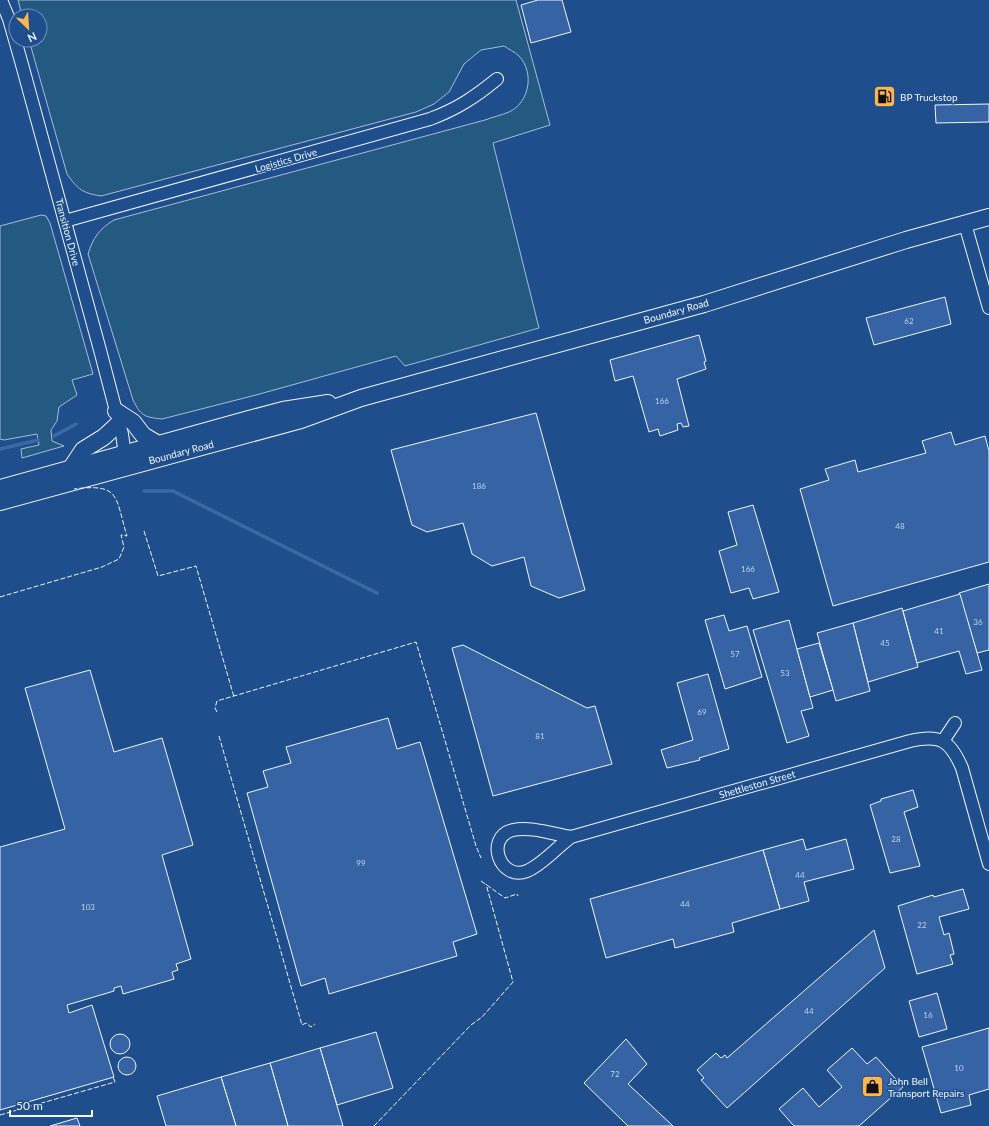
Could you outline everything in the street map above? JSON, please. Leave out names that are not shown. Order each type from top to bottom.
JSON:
[{"type":"main road","name":"Boundary Road","points":[[0,488],[71,468],[126,460],[301,420],[361,398],[704,304],[906,240],[989,217]]},
{"type":"main road","name":"Boundary Road","points":[[0,502],[126,460],[158,444],[283,410],[361,398]]},
{"type":"main road","points":[[71,468],[83,450],[104,437],[118,417],[133,422],[143,435],[158,444]]},
{"type":"street","name":"Transition Drive","points":[[1,0],[9,18],[65,221],[118,417],[126,460]]},
{"type":"street","name":"Logistics Drive","points":[[65,221],[430,119],[451,111],[470,100],[497,79]]},
{"type":"street","points":[[965,224],[989,308]]},
{"type":"street","points":[[955,723],[943,741],[949,745],[962,768],[989,864]]},
{"type":"street","name":"Shettleston Street","points":[[570,837],[522,830],[508,832],[500,839],[498,844],[500,861],[508,870],[514,872],[527,871],[570,837],[910,741],[928,738],[943,741]]},
{"type":"shaded area","points":[[18,0],[516,0],[550,125],[493,143],[539,328],[405,366],[396,356],[256,395],[162,419],[144,415],[138,409],[133,400],[88,254],[94,239],[100,230],[114,220],[485,120],[509,112],[516,108],[525,95],[528,87],[527,71],[519,56],[504,46],[481,50],[464,64],[449,92],[434,104],[416,112],[101,196],[90,194],[81,190],[74,184],[67,174],[31,48],[48,48],[48,8],[20,8]]},
{"type":"shaded area","points":[[41,215],[46,216],[50,223],[93,374],[72,380],[77,395],[59,407],[57,421],[51,430],[52,441],[64,446],[22,458],[21,449],[39,445],[37,434],[4,440],[0,439],[0,226]]},
{"type":"building","points":[[538,0],[562,0],[571,32],[531,43],[521,5]]},
{"type":"building","points":[[989,104],[989,122],[936,123],[935,105]]},
{"type":"building","points":[[945,297],[951,324],[874,345],[866,318]]},
{"type":"building","points":[[699,335],[706,361],[704,362],[706,369],[677,379],[689,426],[683,427],[681,423],[677,424],[678,430],[660,436],[658,429],[649,432],[633,376],[615,381],[610,360]]},
{"type":"building","points":[[536,413],[585,590],[559,598],[531,586],[524,557],[492,566],[472,554],[463,523],[427,532],[412,525],[391,450]]},
{"type":"building","points":[[951,432],[955,445],[985,436],[989,451],[989,562],[833,606],[800,489],[829,480],[825,469],[855,460],[858,472],[926,453],[922,441]]},
{"type":"building","points":[[753,505],[779,592],[753,599],[749,588],[731,593],[719,551],[737,545],[728,512]]},
{"type":"building","points":[[989,584],[989,650],[977,653],[959,593]]},
{"type":"building","points":[[960,594],[982,670],[966,674],[959,651],[917,663],[903,611]]},
{"type":"building","points":[[902,608],[918,667],[868,682],[853,623]]},
{"type":"building","points":[[724,615],[729,631],[747,626],[762,677],[725,689],[705,620]]},
{"type":"building","points":[[789,620],[813,708],[801,711],[809,736],[787,743],[753,630]]},
{"type":"building","points":[[853,623],[870,691],[836,701],[817,633]]},
{"type":"building","points":[[819,643],[833,690],[810,697],[797,649]]},
{"type":"building","points":[[463,645],[587,708],[595,706],[612,764],[493,796],[452,648]]},
{"type":"building","points":[[90,670],[114,752],[162,738],[193,845],[162,855],[191,959],[176,964],[178,970],[172,972],[174,979],[123,994],[121,986],[114,988],[114,991],[67,1005],[69,1013],[92,1005],[114,1077],[0,1110],[0,847],[65,829],[25,688]]},
{"type":"building","points":[[708,674],[729,749],[699,758],[700,760],[667,768],[661,750],[693,740],[677,683]]},
{"type":"building","points":[[388,718],[397,749],[420,742],[477,934],[453,942],[457,956],[329,994],[325,978],[301,986],[247,793],[268,787],[263,771],[291,763],[286,747]]},
{"type":"building","points":[[913,790],[918,807],[904,812],[920,866],[890,873],[870,805],[881,801],[881,799]]},
{"type":"building","points":[[803,839],[806,850],[846,839],[854,869],[804,882],[809,901],[780,909],[763,850]]},
{"type":"building","points":[[763,850],[780,909],[732,923],[734,932],[675,948],[673,939],[606,958],[590,899]]},
{"type":"building","points":[[963,889],[969,909],[939,917],[944,935],[949,933],[954,954],[950,955],[953,964],[917,974],[898,906],[933,895],[934,897]]},
{"type":"building","points":[[874,930],[885,968],[727,1108],[701,1080],[704,1078],[697,1070],[716,1053],[721,1058],[725,1055],[727,1058]]},
{"type":"building","points":[[937,993],[947,1029],[919,1037],[909,1001]]},
{"type":"building","points":[[989,1028],[989,1089],[969,1095],[971,1105],[941,1113],[922,1047]]},
{"type":"building","points":[[376,1032],[393,1088],[337,1105],[320,1048]]},
{"type":"building","points":[[120,1034],[127,1037],[130,1044],[127,1051],[120,1054],[113,1051],[110,1044],[113,1037]]},
{"type":"building","points":[[626,1039],[647,1064],[628,1084],[673,1126],[628,1126],[584,1083]]},
{"type":"building","points":[[320,1048],[343,1126],[288,1126],[270,1063]]},
{"type":"building","name":"John Bell Transport Repairs","points":[[852,1048],[867,1064],[876,1057],[903,1087],[859,1126],[794,1126],[779,1109],[803,1088],[819,1107],[842,1087],[827,1070]]},
{"type":"building","points":[[123,1057],[131,1057],[136,1062],[134,1073],[131,1075],[123,1075],[118,1070],[118,1062]]},
{"type":"building","points":[[270,1063],[288,1126],[236,1126],[221,1077]]},
{"type":"building","points":[[221,1077],[236,1126],[166,1126],[157,1096]]},
{"type":"building","points":[[77,1118],[80,1126],[50,1126]]},
{"type":"waterway","points":[[54,436],[76,424]]},
{"type":"waterway","points":[[0,449],[38,440]]},
{"type":"waterway","points":[[144,491],[173,491],[377,593]]},
{"type":"fence","points":[[0,597],[102,567],[119,559],[124,547],[121,535],[127,536],[114,496],[108,491],[100,488],[74,489]]},
{"type":"fence","points":[[144,531],[158,576],[196,566],[234,697]]},
{"type":"fence","points":[[217,712],[215,708],[217,701],[416,642],[476,846],[481,858]]},
{"type":"fence","points":[[219,736],[302,1025],[306,1023],[311,1027],[315,1024]]},
{"type":"fence","points":[[481,881],[505,898],[517,894],[518,896]]},
{"type":"fence","points":[[374,1126],[471,1025],[482,1017],[513,982],[486,884]]},
{"type":"fence","points":[[0,1115],[115,1082],[113,1077]]},
{"type":"place","name":"BP Truckstop","points":[[884,97]]},
{"type":"place","name":"John Bell Transport Repairs","points":[[872,1087]]}]
